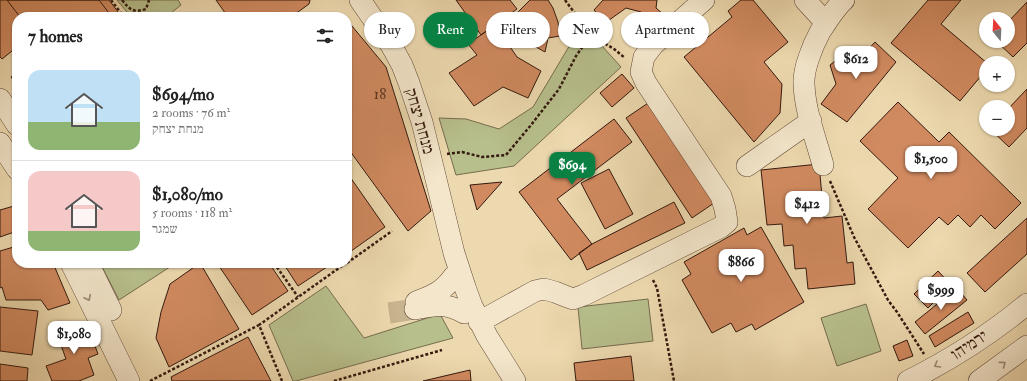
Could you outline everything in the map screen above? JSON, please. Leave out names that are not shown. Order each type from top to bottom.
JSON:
[{"type":"street","name":"מנחת יצחק","points":[[360,0],[391,45],[402,64],[422,122],[454,253],[466,290],[473,333],[503,381]]},
{"type":"street","points":[[454,276],[443,290],[414,306],[446,305],[456,308],[471,317],[535,291],[544,289],[573,299],[584,295],[721,227],[727,222],[721,196],[646,82],[642,72],[644,58],[652,45],[704,0]]},
{"type":"street","points":[[804,0],[826,23]]},
{"type":"street","points":[[823,165],[807,106],[804,83],[808,59],[816,39],[826,23],[844,0]]},
{"type":"street","points":[[0,132],[8,111]]},
{"type":"street","points":[[747,166],[811,121]]},
{"type":"street","points":[[0,143],[12,161]]},
{"type":"street","name":"מנחת יצחק","points":[[454,253],[454,276],[458,295],[471,317],[487,336],[516,381]]},
{"type":"street","points":[[73,268],[129,381]]},
{"type":"street","points":[[90,268],[145,381]]},
{"type":"street","name":"ירמיהו","points":[[908,381],[931,369],[986,335],[1027,304]]},
{"type":"street","name":"ירמיהו","points":[[979,381],[1027,346]]},
{"type":"path","points":[[111,0],[120,12]]},
{"type":"path","points":[[122,0],[128,9],[138,12],[146,9],[149,0]]},
{"type":"path","points":[[565,0],[574,12]]},
{"type":"path","points":[[430,155],[462,152],[482,157],[506,155],[559,89],[582,48]]},
{"type":"path","points":[[612,48],[642,72]]},
{"type":"path","points":[[823,165],[854,237],[888,300],[922,351],[931,369]]},
{"type":"path","points":[[352,259],[392,231]]},
{"type":"path","points":[[645,265],[657,288],[674,381]]},
{"type":"path","points":[[277,268],[298,298]]},
{"type":"path","points":[[150,381],[259,325],[340,268]]},
{"type":"path","points":[[259,325],[282,381]]},
{"type":"path","points":[[334,381],[442,350]]},
{"type":"green space","points":[[117,0],[178,0],[181,5],[172,12],[127,12]]},
{"type":"green space","points":[[568,48],[604,48],[621,67],[514,166],[456,175],[439,118],[466,119],[499,129],[533,107]]},
{"type":"green space","points":[[103,268],[168,268],[119,300]]},
{"type":"green space","points":[[326,286],[364,338],[440,314],[453,338],[293,381],[269,325]]},
{"type":"green space","points":[[648,299],[653,341],[582,349],[578,307]]},
{"type":"green space","points":[[866,304],[881,351],[837,366],[821,318]]},
{"type":"building","points":[[0,0],[109,0],[118,12],[12,12],[12,51],[2,59],[0,57]]},
{"type":"building","points":[[7,0],[99,0],[108,12],[16,12]]},
{"type":"building","points":[[216,0],[310,0],[309,4],[298,12],[224,12]]},
{"type":"building","points":[[456,0],[510,0],[517,9],[513,12],[486,12],[486,31],[481,35],[478,31],[478,12],[465,12]]},
{"type":"building","points":[[530,0],[548,0],[553,8],[558,22],[558,36],[550,38],[550,12],[518,12]]},
{"type":"building","points":[[603,0],[657,0],[656,8],[661,12],[641,12],[626,8],[613,17],[613,12],[596,12],[594,10]]},
{"type":"building","points":[[741,0],[753,0],[788,42],[764,62],[782,84],[780,113],[754,142],[684,57],[695,48],[709,48],[709,36],[732,17],[728,11]]},
{"type":"building","points":[[928,0],[961,0],[941,24],[979,56],[979,78],[960,101],[891,43]]},
{"type":"building","points":[[1027,2],[1027,43],[1014,56],[1012,56],[1003,48],[1015,48],[1015,15]]},
{"type":"building","points":[[352,26],[364,40],[364,48],[370,48],[386,67],[431,211],[408,231],[352,154]]},
{"type":"building","points":[[486,31],[486,48],[511,48],[517,57],[541,71],[528,98],[503,87],[474,106],[449,73],[477,55],[471,48],[478,48],[478,37]]},
{"type":"building","points":[[875,42],[896,62],[847,122],[821,104],[836,84],[830,65],[843,55],[864,54]]},
{"type":"building","points":[[538,48],[546,48],[545,52]]},
{"type":"building","points":[[622,74],[634,88],[612,107],[600,93]]},
{"type":"building","points":[[1027,89],[1027,128],[1009,147],[997,136],[1015,136],[1015,102]]},
{"type":"building","points":[[651,101],[717,201],[692,218],[626,118]]},
{"type":"building","points":[[898,102],[939,142],[949,132],[1021,203],[995,229],[981,215],[970,227],[958,215],[948,225],[939,217],[908,248],[868,209],[898,178],[860,141]]},
{"type":"building","points":[[614,119],[632,142],[557,199],[592,244],[571,260],[519,192]]},
{"type":"building","points":[[819,164],[824,218],[842,216],[847,263],[853,262],[855,284],[808,289],[806,268],[795,269],[793,245],[784,246],[782,224],[767,225],[761,170]]},
{"type":"building","points":[[609,169],[633,214],[605,229],[581,183]]},
{"type":"building","points":[[352,180],[385,227],[352,250]]},
{"type":"building","points":[[502,182],[477,210],[470,185]]},
{"type":"building","points":[[674,202],[685,223],[587,270],[579,253],[592,244]]},
{"type":"building","points":[[12,207],[12,233],[0,237],[0,210]]},
{"type":"building","points":[[1027,218],[1027,254],[985,292],[967,273]]},
{"type":"building","points":[[761,227],[804,302],[755,330],[752,324],[736,332],[731,323],[712,333],[682,280],[691,274],[684,262],[744,228],[747,235]]},
{"type":"building","points":[[12,247],[12,268],[55,268],[70,303],[48,310],[41,300],[6,300],[2,287],[0,288],[0,251]]},
{"type":"building","points":[[193,268],[203,268],[239,329],[169,367],[156,338],[161,312],[170,284]]},
{"type":"building","points":[[220,268],[272,268],[288,291],[252,315]]},
{"type":"building","points":[[286,268],[325,268],[298,286]]},
{"type":"building","points":[[938,271],[951,285],[928,308],[914,294]]},
{"type":"building","points":[[957,288],[967,300],[925,334],[915,322]]},
{"type":"building","points":[[0,307],[38,311],[32,355],[0,351]]},
{"type":"building","points":[[968,312],[974,323],[935,347],[929,336]]},
{"type":"building","points":[[86,322],[98,354],[88,358],[94,375],[79,381],[52,381],[46,366],[66,359],[57,334]]},
{"type":"building","points":[[248,337],[271,381],[172,381],[171,377]]},
{"type":"building","points":[[907,340],[913,356],[899,361],[893,346]]},
{"type":"building","points":[[631,356],[634,381],[576,381],[574,363]]},
{"type":"building","points":[[0,364],[28,368],[27,381],[0,381]]},
{"type":"building","points":[[470,370],[471,381],[423,381]]},
{"type":"tunnel","points":[[389,313],[415,309]]}]
